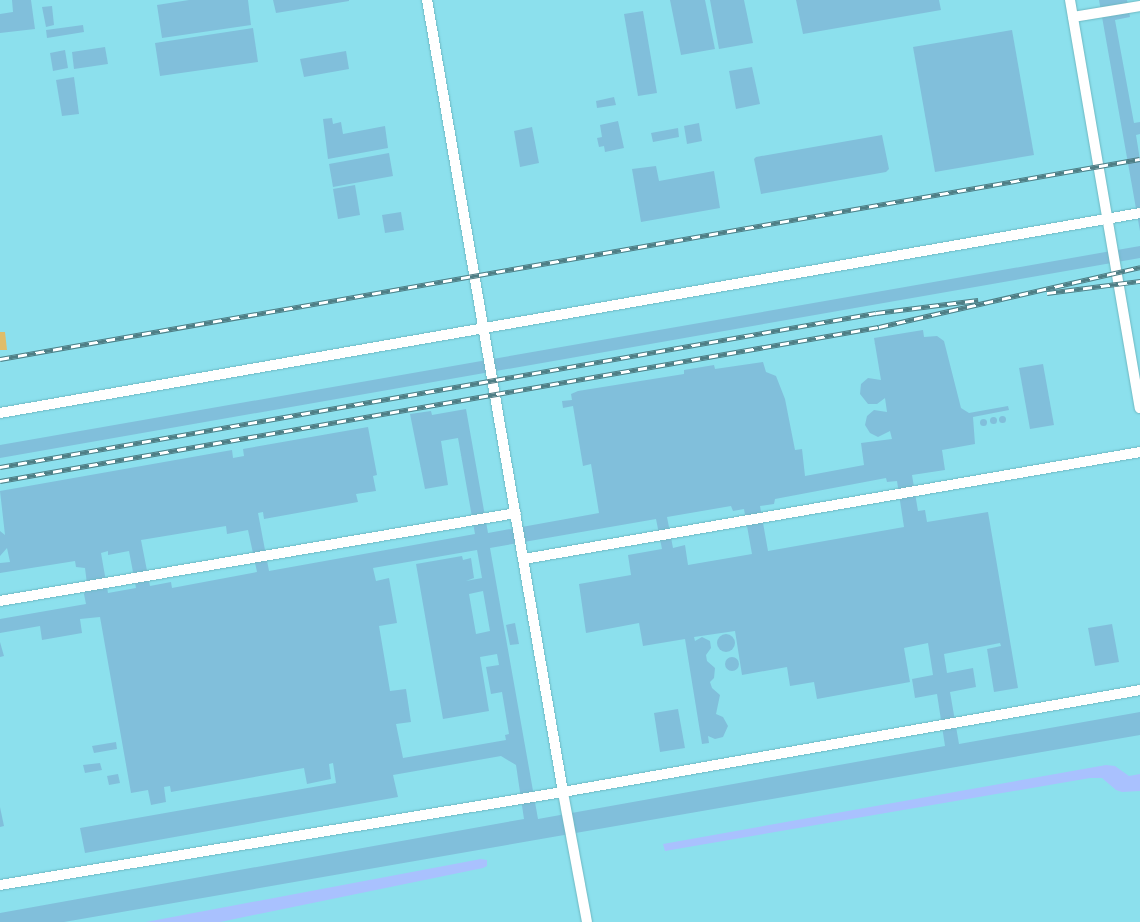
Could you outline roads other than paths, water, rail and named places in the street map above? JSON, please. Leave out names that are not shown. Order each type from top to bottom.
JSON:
[{"type":"lane","points":[[427,0],[563,792],[587,922]]},
{"type":"lane","points":[[1070,0],[1140,408]]},
{"type":"lane","points":[[1073,17],[1140,6]]},
{"type":"lane","points":[[0,413],[1140,213]]},
{"type":"lane","points":[[524,559],[1140,452]]},
{"type":"lane","points":[[0,602],[516,513]]},
{"type":"lane","points":[[0,885],[563,792],[1140,690]]},
{"type":"railway","points":[[0,359],[1140,159]]},
{"type":"railway","points":[[0,481],[879,327],[1140,267]]},
{"type":"railway","points":[[1047,293],[1140,281]]},
{"type":"railway","points":[[0,467],[876,313],[978,300]]}]
